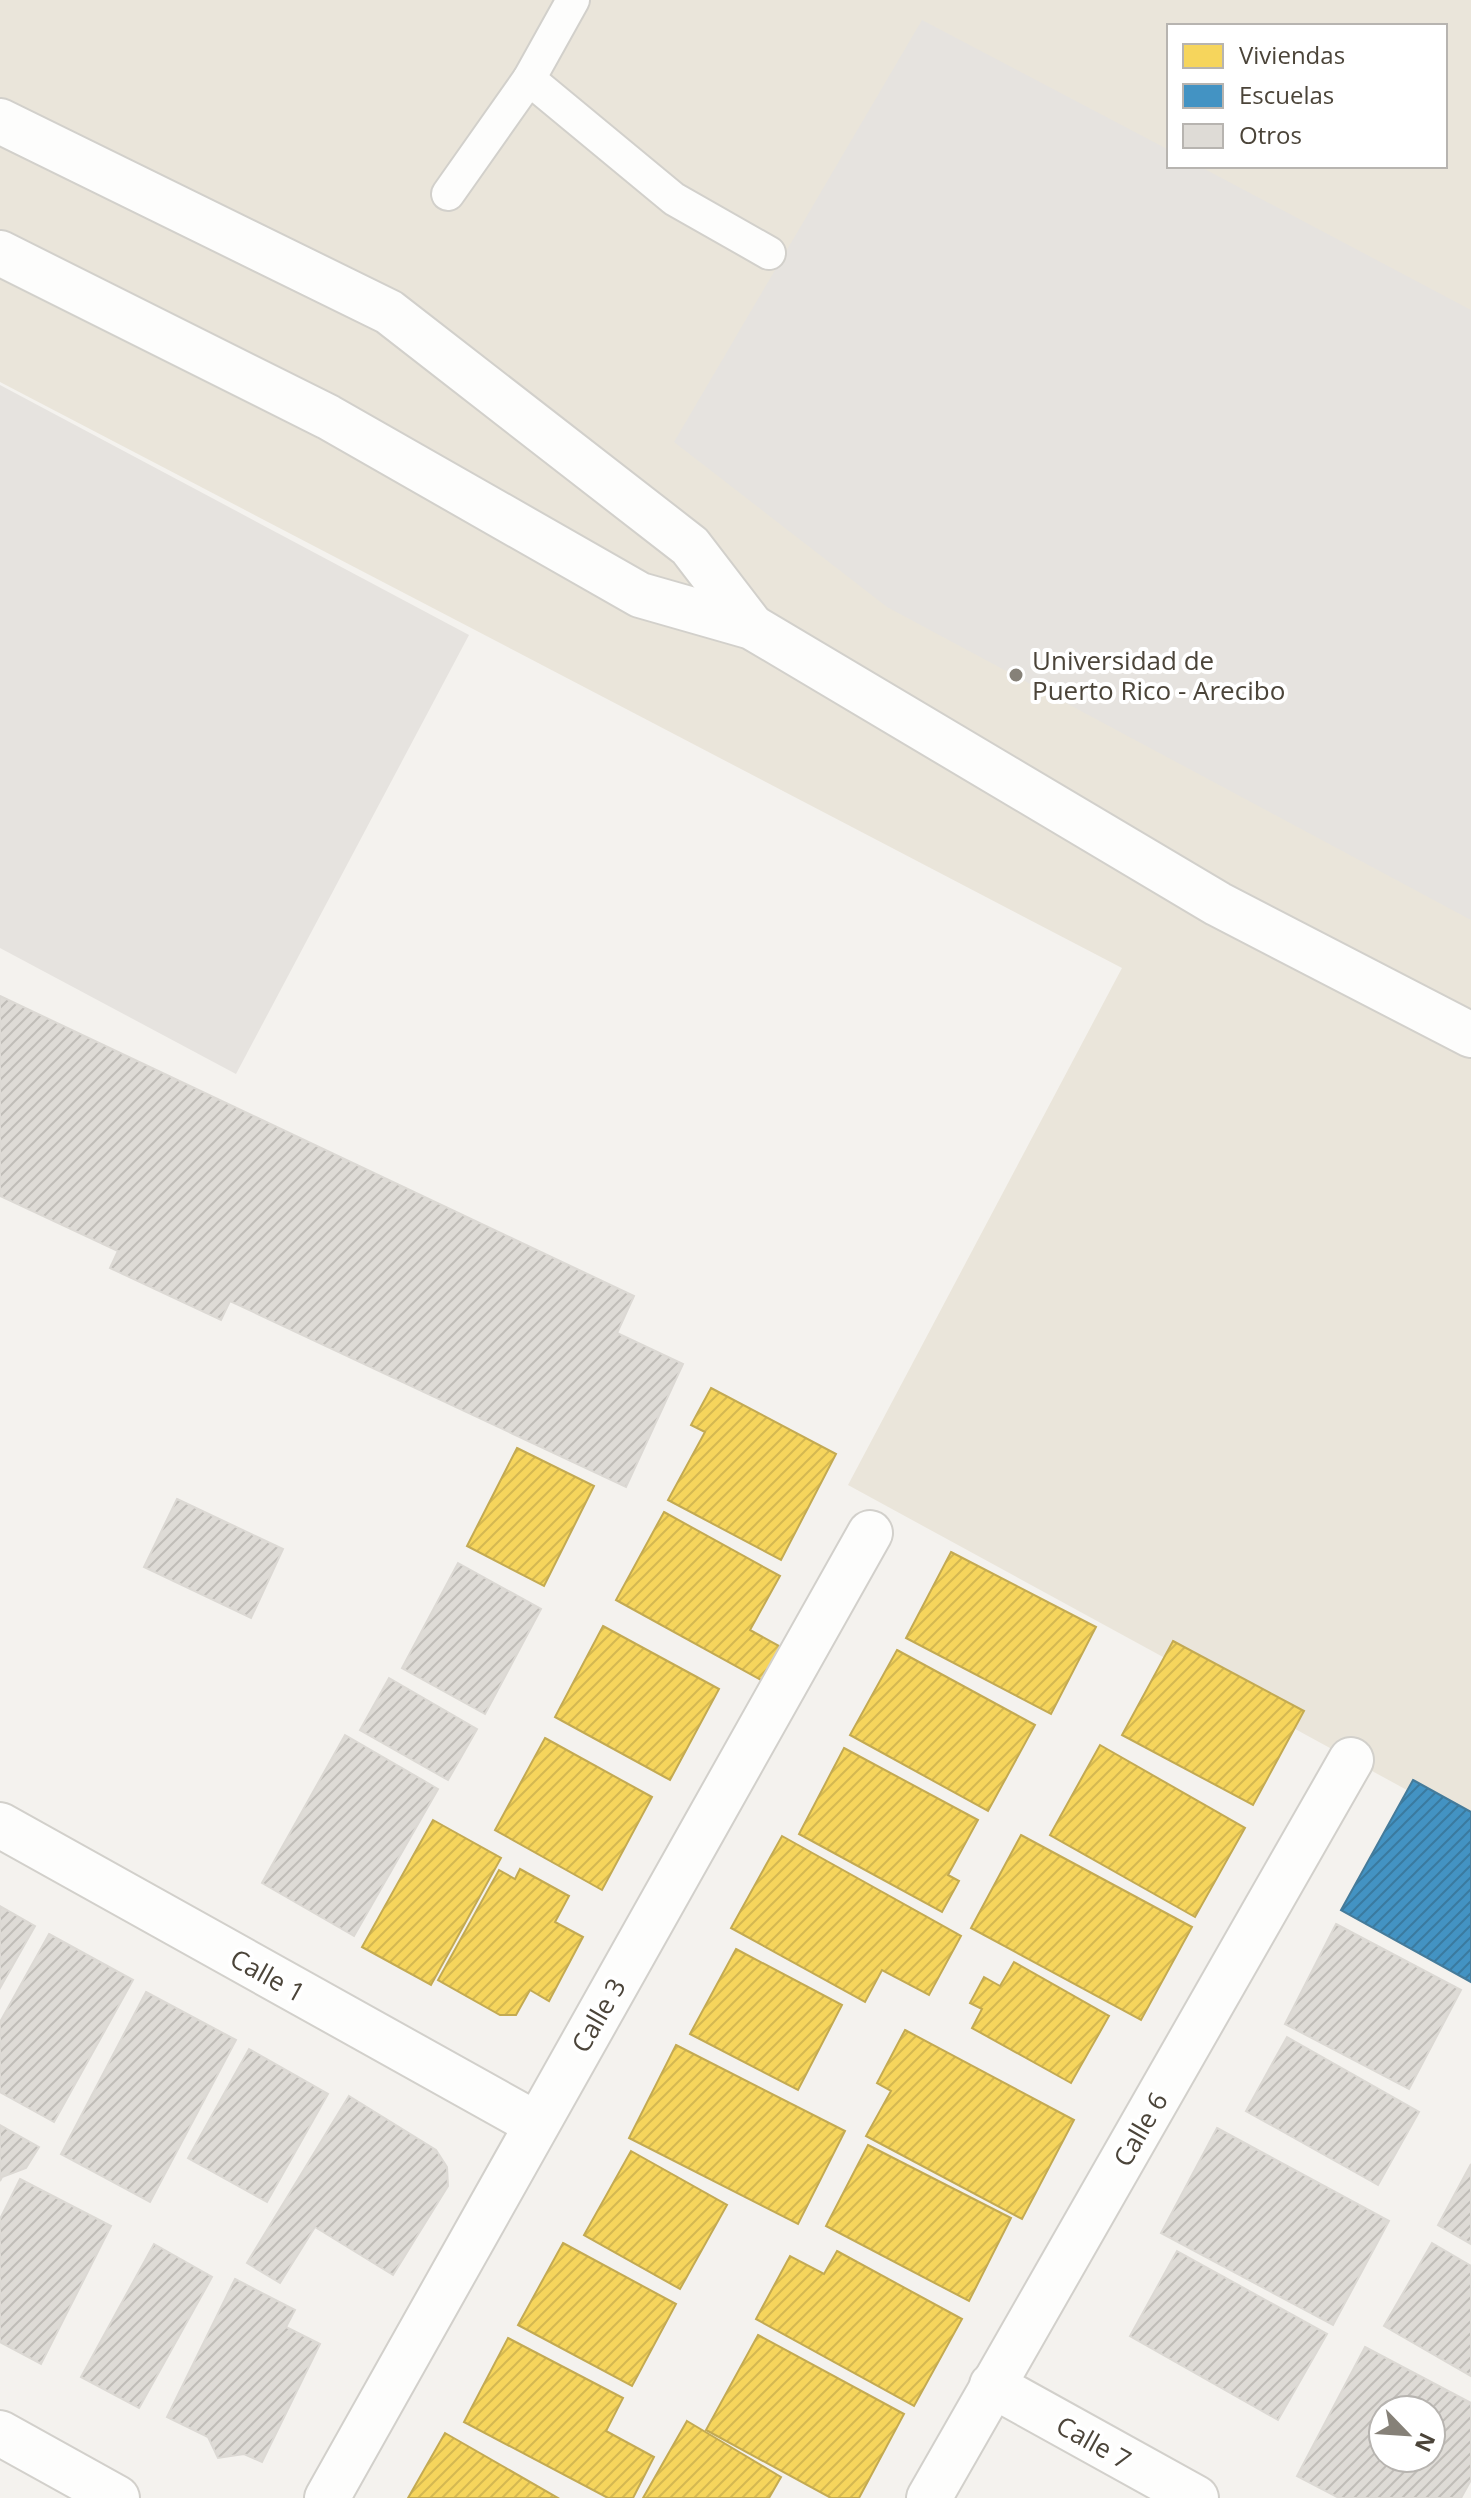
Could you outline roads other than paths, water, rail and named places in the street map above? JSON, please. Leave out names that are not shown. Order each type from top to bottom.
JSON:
[{"type":"street","points":[[0,121],[389,312],[690,546],[752,627]]},
{"type":"street","points":[[0,253],[328,417],[640,595],[752,627],[1218,904],[1471,1035]]},
{"type":"street","name":"Calle 3","points":[[327,2498],[870,1533]]},
{"type":"street","name":"Calle 6","points":[[929,2498],[1351,1760]]},
{"type":"street","name":"Calle 1","points":[[0,1825],[536,2124]]},
{"type":"street","name":"Calle 7","points":[[992,2385],[1196,2498]]},
{"type":"street","points":[[0,2433],[117,2498]]},
{"type":"lane","points":[[448,194],[529,79],[573,0]]},
{"type":"lane","points":[[529,79],[674,199],[769,253]]},
{"type":"place","name":"Universidad de Puerto Rico - Arecibo","points":[[1016,675]]}]
